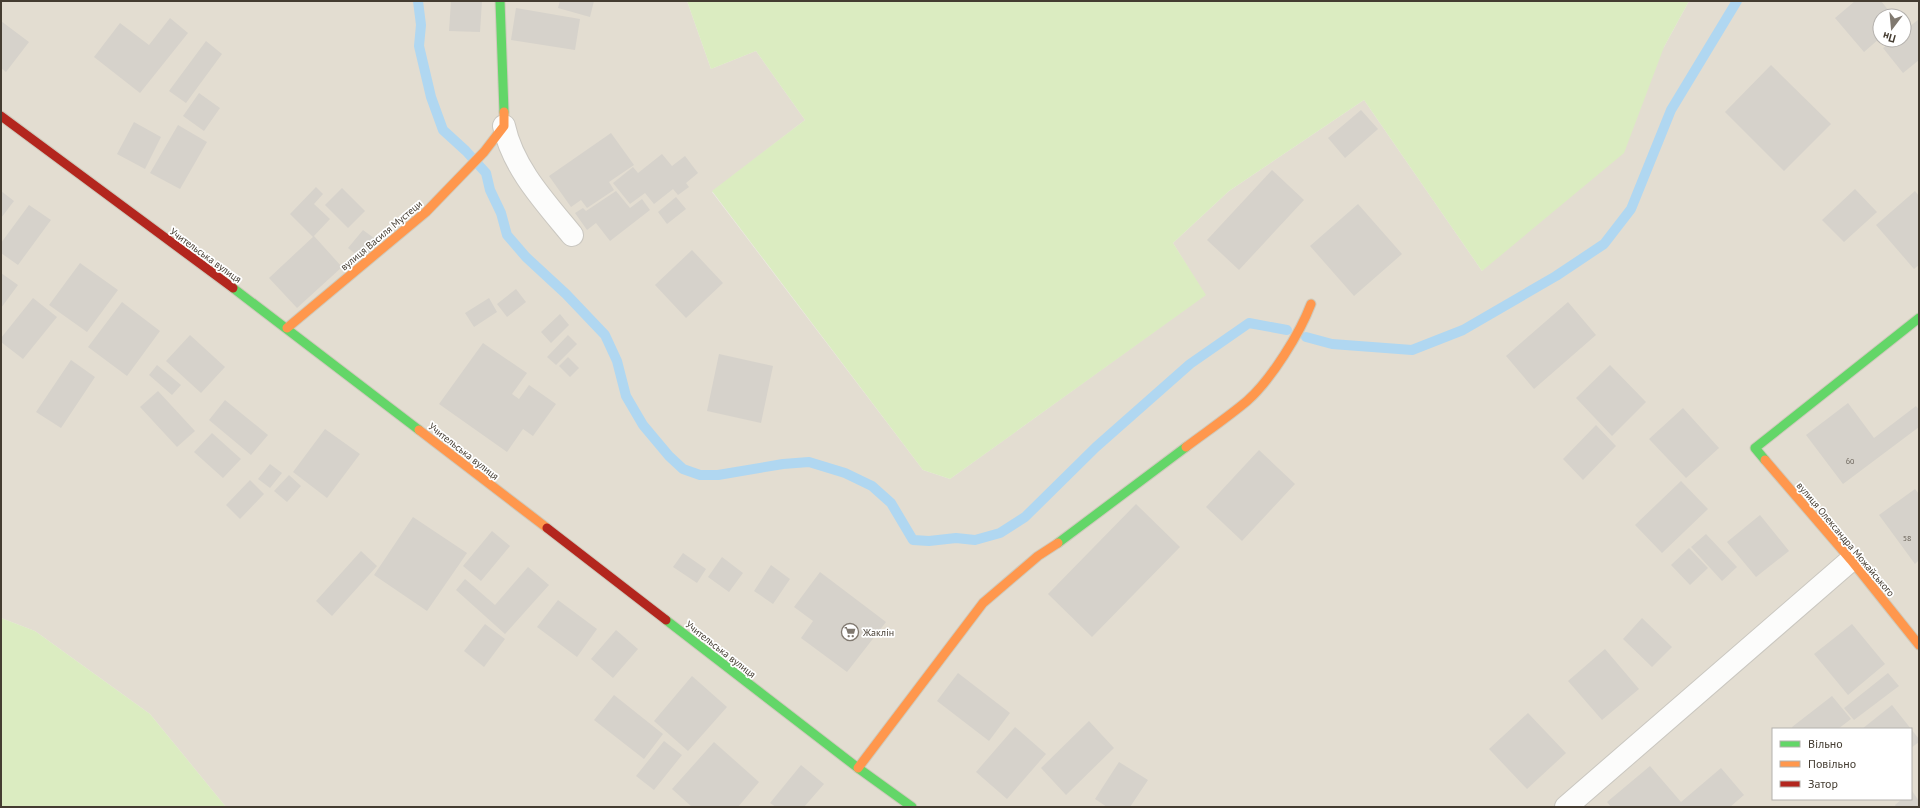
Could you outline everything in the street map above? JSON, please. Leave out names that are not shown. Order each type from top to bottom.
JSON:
[{"type":"street","points":[[500,1],[504,126],[507,140],[518,164],[539,194],[572,235]]},
{"type":"street","name":"Учительська вулиця","points":[[1,116],[287,328],[858,768],[912,807]]},
{"type":"street","name":"вулиця Василя Мустеци","points":[[287,328],[426,212],[484,152],[504,126]]},
{"type":"street","points":[[858,768],[983,603],[1038,556],[1083,525],[1248,400],[1272,372],[1305,320],[1311,304]]},
{"type":"street","name":"вулиця Олександра Можайського","points":[[1919,318],[1755,448],[1851,560],[1919,645]]},
{"type":"street","points":[[1572,805],[1851,560]]},
{"type":"shaded area","points":[[1,1],[687,1],[711,69],[756,51],[805,120],[712,192],[923,470],[950,479],[1205,295],[1173,243],[1229,191],[1364,100],[1482,271],[1664,47],[1689,1],[1919,1],[1919,807],[226,807],[150,714],[35,631],[1,618]]},
{"type":"green space","points":[[687,1],[1689,1],[1664,47],[1624,153],[1482,271],[1364,100],[1229,191],[1173,243],[1206,295],[950,479],[923,470],[712,191],[805,120],[756,51],[711,69]]},
{"type":"green space","points":[[1,618],[35,631],[150,714],[226,807],[1,807]]},
{"type":"building","points":[[451,1],[482,1],[480,32],[449,31]]},
{"type":"building","points":[[560,1],[594,1],[590,17],[558,8]]},
{"type":"building","points":[[1855,1],[1881,1],[1887,8],[1872,8],[1872,45],[1864,52],[1835,18]]},
{"type":"building","points":[[516,8],[580,19],[575,50],[511,40]]},
{"type":"building","points":[[170,18],[188,33],[140,93],[94,57],[120,23],[149,45]]},
{"type":"building","points":[[1919,19],[1919,60],[1903,73],[1883,48],[1912,48],[1912,25]]},
{"type":"building","points":[[1,21],[29,42],[6,72],[1,68]]},
{"type":"building","points":[[206,41],[222,54],[186,103],[169,91]]},
{"type":"building","points":[[1771,65],[1831,124],[1784,171],[1725,112]]},
{"type":"building","points":[[199,93],[220,108],[204,131],[183,116]]},
{"type":"building","points":[[1361,110],[1378,129],[1345,158],[1328,138]]},
{"type":"building","points":[[134,122],[161,137],[145,169],[117,154]]},
{"type":"building","points":[[178,125],[207,142],[180,189],[150,173]]},
{"type":"building","points":[[611,133],[634,165],[609,182],[614,190],[587,208],[581,200],[571,207],[549,176]]},
{"type":"building","points":[[662,154],[672,166],[685,156],[698,173],[686,183],[689,187],[678,195],[673,189],[654,204],[645,193],[630,204],[613,183],[633,167],[638,173]]},
{"type":"building","points":[[1272,170],[1304,200],[1239,270],[1207,240]]},
{"type":"building","points":[[316,187],[323,194],[314,204],[330,219],[313,237],[290,214]]},
{"type":"building","points":[[342,188],[365,211],[348,228],[325,205]]},
{"type":"building","points":[[1855,189],[1877,212],[1844,242],[1822,220]]},
{"type":"building","points":[[1,191],[14,201],[1,218]]},
{"type":"building","points":[[616,191],[630,208],[642,199],[650,210],[610,241],[596,223],[587,230],[575,213],[583,208],[586,211]]},
{"type":"building","points":[[1915,191],[1919,196],[1919,265],[1914,269],[1876,225]]},
{"type":"building","points":[[676,197],[686,209],[667,224],[658,212]]},
{"type":"building","points":[[1358,204],[1402,254],[1354,296],[1310,246]]},
{"type":"building","points":[[29,205],[51,220],[18,265],[1,253],[1,243]]},
{"type":"building","points":[[363,230],[378,241],[363,260],[348,248]]},
{"type":"building","points":[[314,236],[342,267],[297,308],[269,278]]},
{"type":"building","points":[[692,250],[723,283],[686,318],[655,285]]},
{"type":"building","points":[[80,263],[118,290],[87,332],[49,305]]},
{"type":"building","points":[[1,273],[18,285],[1,308]]},
{"type":"building","points":[[516,289],[526,302],[507,317],[497,304]]},
{"type":"building","points":[[33,298],[57,317],[23,359],[1,342],[1,338]]},
{"type":"building","points":[[489,298],[497,312],[474,327],[465,313]]},
{"type":"building","points":[[122,302],[160,331],[127,376],[88,347]]},
{"type":"building","points":[[1568,302],[1596,335],[1534,389],[1506,356]]},
{"type":"building","points":[[560,314],[569,325],[551,343],[541,332]]},
{"type":"building","points":[[190,335],[225,367],[201,393],[166,361]]},
{"type":"building","points":[[568,335],[577,344],[556,365],[547,357]]},
{"type":"building","points":[[483,343],[527,373],[512,394],[519,399],[529,385],[556,404],[533,436],[523,429],[507,452],[439,404]]},
{"type":"building","points":[[719,354],[773,366],[761,423],[707,411]]},
{"type":"building","points":[[568,357],[579,368],[570,377],[559,366]]},
{"type":"building","points":[[71,360],[95,377],[61,428],[36,412]]},
{"type":"building","points":[[157,365],[181,385],[172,395],[149,375]]},
{"type":"building","points":[[1610,365],[1646,402],[1612,436],[1576,398]]},
{"type":"building","points":[[158,391],[195,431],[177,447],[140,407]]},
{"type":"building","points":[[225,400],[268,435],[251,455],[209,420]]},
{"type":"building","points":[[1848,403],[1874,438],[1916,406],[1919,410],[1919,427],[1843,484],[1806,435]]},
{"type":"building","points":[[1683,408],[1719,448],[1686,478],[1649,439]]},
{"type":"building","points":[[1596,425],[1616,446],[1583,480],[1563,459]]},
{"type":"building","points":[[325,429],[360,454],[327,498],[293,472]]},
{"type":"building","points":[[212,433],[241,459],[223,478],[194,452]]},
{"type":"building","points":[[1259,450],[1295,484],[1242,541],[1206,507]]},
{"type":"building","points":[[270,464],[282,473],[270,488],[258,479]]},
{"type":"building","points":[[289,475],[301,486],[287,502],[274,491]]},
{"type":"building","points":[[250,480],[264,494],[240,519],[226,505]]},
{"type":"building","points":[[1681,481],[1708,509],[1662,553],[1635,525]]},
{"type":"building","points":[[1915,489],[1919,494],[1919,560],[1915,564],[1879,515]]},
{"type":"building","points":[[1136,504],[1180,547],[1092,637],[1048,594]]},
{"type":"building","points":[[1760,515],[1789,551],[1756,577],[1727,542]]},
{"type":"building","points":[[413,517],[467,553],[427,611],[374,575]]},
{"type":"building","points":[[492,531],[510,546],[481,581],[463,566]]},
{"type":"building","points":[[1706,534],[1737,567],[1722,581],[1691,547]]},
{"type":"building","points":[[1689,548],[1708,568],[1690,585],[1671,565]]},
{"type":"building","points":[[361,551],[377,566],[332,616],[316,601]]},
{"type":"building","points":[[683,553],[706,569],[697,583],[673,567]]},
{"type":"building","points":[[722,557],[743,573],[729,592],[708,577]]},
{"type":"building","points":[[771,565],[790,579],[773,604],[754,591]]},
{"type":"building","points":[[528,567],[549,585],[505,634],[456,590],[465,579],[495,605]]},
{"type":"building","points":[[820,572],[886,622],[847,672],[801,638],[813,621],[794,607]]},
{"type":"building","points":[[558,600],[597,629],[577,657],[537,627]]},
{"type":"building","points":[[1642,618],[1672,647],[1652,667],[1623,639]]},
{"type":"building","points":[[485,624],[505,639],[484,667],[464,651]]},
{"type":"building","points":[[1852,624],[1885,664],[1848,695],[1814,654]]},
{"type":"building","points":[[616,630],[638,649],[613,678],[591,659]]},
{"type":"building","points":[[1605,649],[1639,689],[1602,720],[1568,681]]},
{"type":"building","points":[[958,673],[1010,713],[989,741],[937,701]]},
{"type":"building","points":[[1888,673],[1899,686],[1854,720],[1844,708]]},
{"type":"building","points":[[692,676],[727,707],[688,751],[654,721]]},
{"type":"building","points":[[614,695],[663,734],[644,759],[594,720]]},
{"type":"building","points":[[1832,696],[1851,719],[1839,728],[1792,727]]},
{"type":"building","points":[[1892,705],[1910,728],[1863,728]]},
{"type":"building","points":[[1528,713],[1566,753],[1527,789],[1489,749]]},
{"type":"building","points":[[1089,721],[1114,748],[1066,795],[1041,768]]},
{"type":"building","points":[[1015,727],[1046,754],[1007,799],[976,772]]},
{"type":"building","points":[[1912,730],[1919,739],[1919,742],[1912,747]]},
{"type":"building","points":[[664,741],[682,755],[654,790],[636,776]]},
{"type":"building","points":[[714,742],[759,782],[738,807],[692,807],[672,789]]},
{"type":"building","points":[[1119,762],[1148,780],[1130,807],[1107,807],[1095,799]]},
{"type":"building","points":[[801,765],[824,784],[804,807],[776,807],[770,803]]},
{"type":"building","points":[[1650,766],[1681,802],[1721,768],[1744,795],[1730,807],[1611,807],[1607,802]]},
{"type":"building","points":[[1912,791],[1919,801],[1919,807],[1896,807],[1895,805],[1901,800],[1912,800]]},
{"type":"waterway","points":[[418,1],[421,25],[419,46],[431,97],[443,130],[466,151],[486,173],[490,190],[501,213],[507,235],[526,257],[566,294],[605,335],[617,361],[626,396],[643,425],[669,456],[683,469],[700,475],[718,475],[783,464],[809,462],[845,473],[872,486],[891,503],[913,540],[929,541],[956,538],[975,540],[1000,533],[1025,517],[1096,447],[1190,364],[1249,323],[1287,330]]},
{"type":"waterway","points":[[1306,337],[1332,344],[1412,350],[1463,330],[1556,276],[1604,244],[1631,209],[1671,110],[1737,1]]},
{"type":"traffic: fast","points":[[500,1],[504,112]]},
{"type":"traffic: fast","points":[[233,288],[419,430]]},
{"type":"traffic: fast","points":[[1765,460],[1755,448],[1919,318]]},
{"type":"traffic: fast","points":[[1058,543],[1186,447]]},
{"type":"traffic: fast","points":[[666,620],[858,768],[912,807]]},
{"type":"traffic: slow","points":[[287,328],[426,212],[484,152],[504,126],[504,112]]},
{"type":"traffic: slow","points":[[1186,447],[1247,401],[1266,381],[1284,356],[1300,328],[1311,304]]},
{"type":"traffic: slow","points":[[419,430],[547,528]]},
{"type":"traffic: slow","points":[[1765,460],[1851,560],[1919,645]]},
{"type":"traffic: slow","points":[[858,768],[983,603],[1038,556],[1058,543]]},
{"type":"traffic: jam","points":[[1,116],[233,288]]},
{"type":"traffic: jam","points":[[547,528],[666,620]]},
{"type":"place","name":"Жаклін","points":[[850,632]]}]
